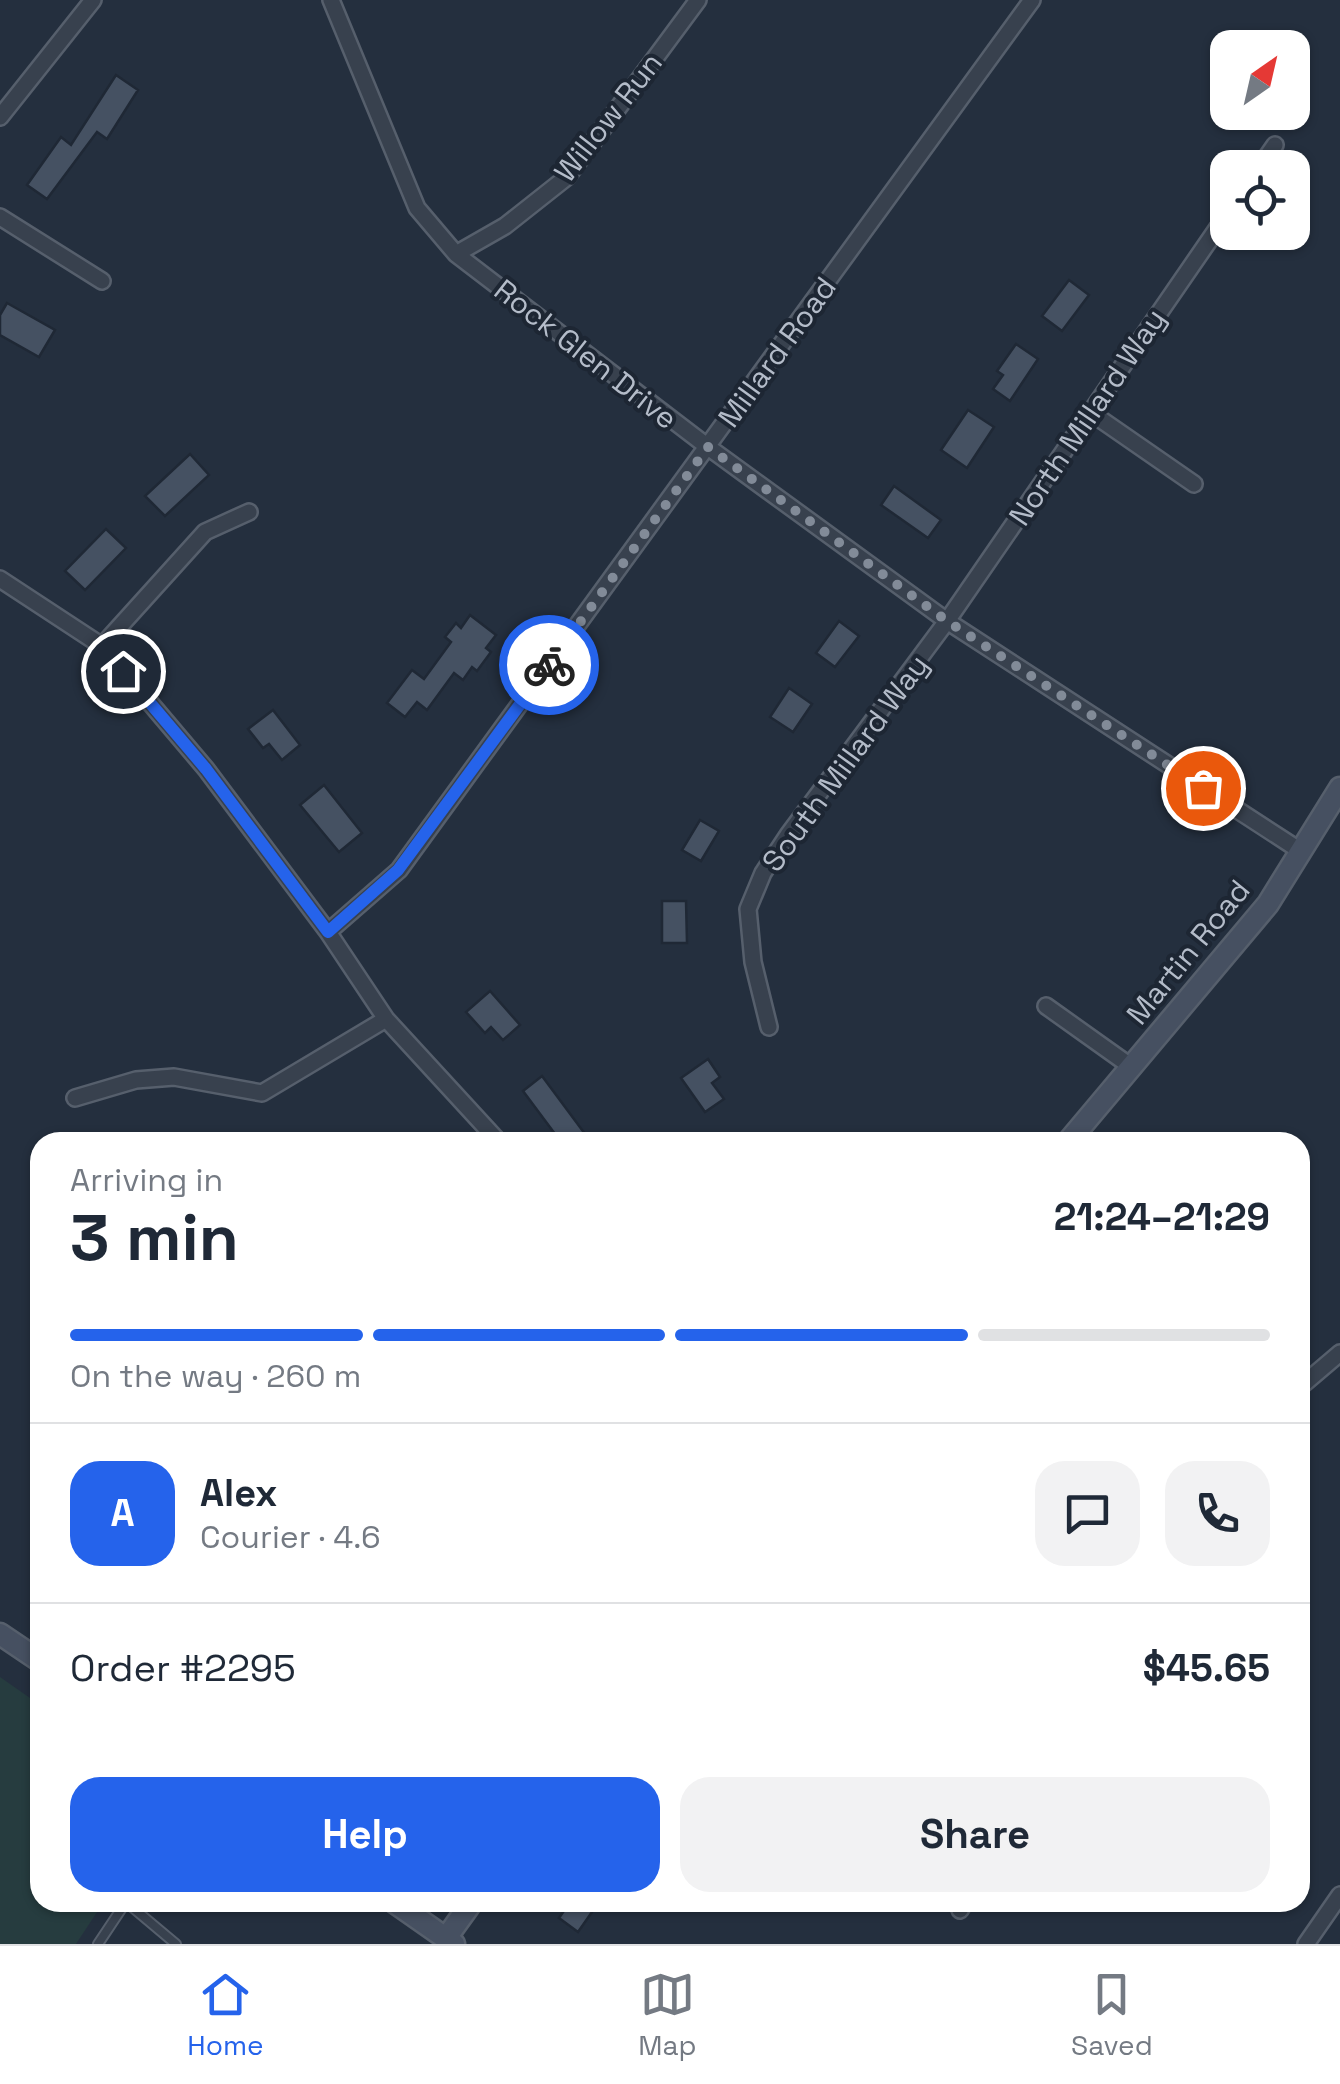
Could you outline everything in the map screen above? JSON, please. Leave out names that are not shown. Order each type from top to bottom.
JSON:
[{"type":"street","points":[[0,117],[92,0]]},
{"type":"street","name":"Rock Glen Drive","points":[[330,0],[417,208],[456,254],[708,447],[947,621],[1299,850]]},
{"type":"street","name":"Willow Run","points":[[456,254],[505,226],[567,177],[698,0]]},
{"type":"street","name":"Millard Road","points":[[328,932],[398,870],[1032,0]]},
{"type":"street","points":[[1270,150],[1274,144]]},
{"type":"street","points":[[0,217],[102,282]]},
{"type":"street","name":"North Millard Way","points":[[947,621],[1210,238]]},
{"type":"street","points":[[1090,412],[1194,484]]},
{"type":"street","points":[[102,646],[205,532],[249,512]]},
{"type":"street","points":[[0,579],[102,646],[206,769],[328,932],[386,1019],[489,1132]]},
{"type":"street","name":"South Millard Way","points":[[770,1026],[753,962],[748,909],[788,835],[947,621]]},
{"type":"street","name":"Martin Road","points":[[1077,1132],[1268,904],[1340,788]]},
{"type":"street","points":[[1046,1006],[1133,1068]]},
{"type":"street","points":[[75,1098],[136,1080],[174,1077],[262,1093],[386,1019]]},
{"type":"street","points":[[1310,1378],[1340,1353]]},
{"type":"street","points":[[0,1634],[30,1654]]},
{"type":"street","points":[[1306,1944],[1340,1895]]},
{"type":"street","points":[[408,1912],[448,1942],[466,1912]]},
{"type":"lane","points":[[98,1944],[119,1912]]},
{"type":"lane","points":[[138,1912],[176,1942]]},
{"type":"green space","points":[[0,1677],[30,1698],[30,1912],[97,1912],[76,1944],[0,1944]]},
{"type":"building","points":[[116,75],[138,90],[107,139],[97,132],[47,199],[27,185],[61,137],[71,145]]},
{"type":"building","points":[[1069,280],[1089,295],[1062,331],[1042,316]]},
{"type":"building","points":[[7,303],[55,330],[39,357],[0,335],[0,315]]},
{"type":"building","points":[[1016,344],[1038,359],[1010,401],[993,389],[1003,375],[997,371]]},
{"type":"building","points":[[968,410],[994,427],[967,468],[941,450]]},
{"type":"building","points":[[190,454],[209,475],[165,516],[145,496]]},
{"type":"building","points":[[894,486],[941,520],[928,538],[881,505]]},
{"type":"building","points":[[106,529],[126,548],[85,590],[65,571]]},
{"type":"building","points":[[470,615],[496,635],[486,648],[491,652],[477,671],[472,667],[463,680],[454,673],[427,710],[417,702],[405,717],[387,703],[412,670],[424,679],[451,642],[445,637],[456,623],[461,628]]},
{"type":"building","points":[[839,621],[859,636],[835,667],[816,653]]},
{"type":"building","points":[[789,688],[812,704],[793,732],[770,717]]},
{"type":"building","points":[[273,710],[300,745],[282,760],[269,744],[263,748],[248,729]]},
{"type":"building","points":[[324,785],[362,833],[339,852],[300,805]]},
{"type":"building","points":[[700,820],[719,831],[701,861],[682,850]]},
{"type":"building","points":[[662,901],[686,901],[687,943],[662,943]]},
{"type":"building","points":[[490,991],[520,1025],[503,1040],[491,1027],[485,1033],[466,1012]]},
{"type":"building","points":[[708,1059],[720,1077],[712,1083],[724,1099],[705,1112],[681,1078]]},
{"type":"building","points":[[542,1076],[584,1132],[554,1132],[523,1091]]},
{"type":"building","points":[[563,1912],[592,1912],[578,1932],[559,1918]]},
{"type":"way so far","points":[[549,665],[708,447],[947,621],[1203,788]]},
{"type":"route","points":[[123,671],[206,769],[328,932],[398,870],[549,665]]}]
